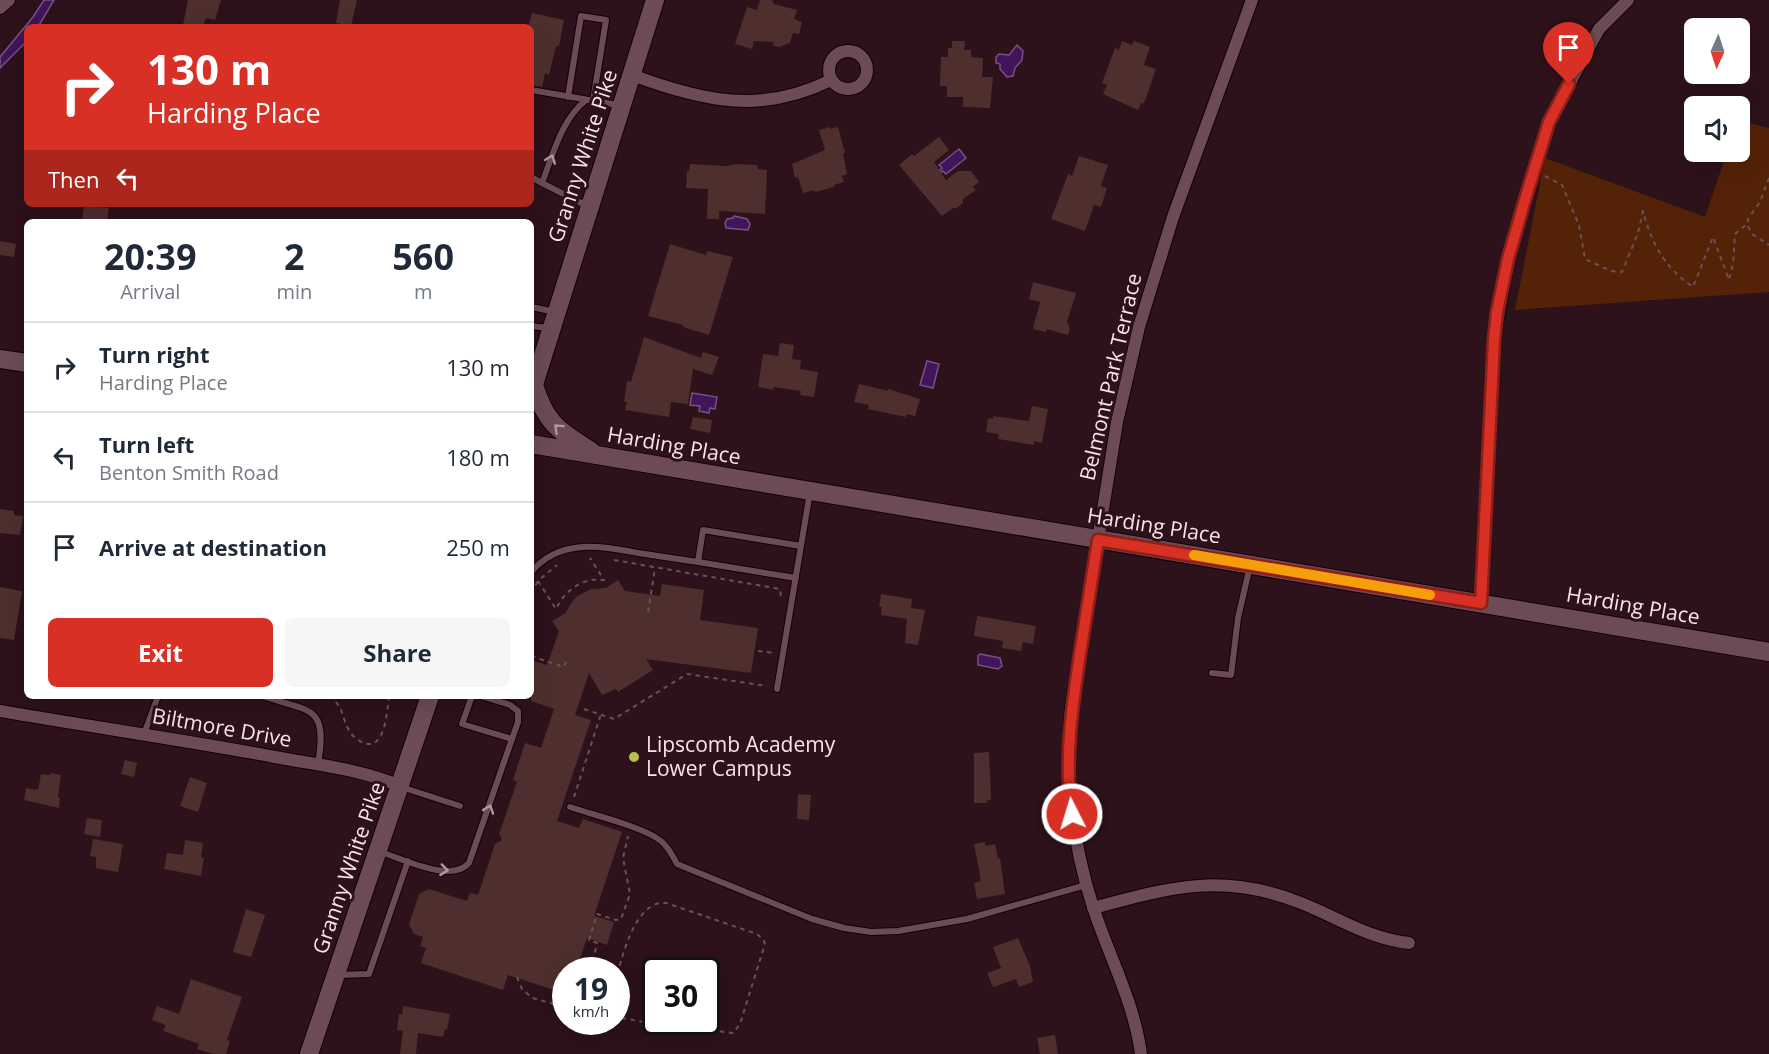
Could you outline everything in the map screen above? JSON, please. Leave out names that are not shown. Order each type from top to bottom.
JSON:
[{"type":"main road","name":"Granny White Pike","points":[[534,383],[655,0]]},
{"type":"main road","points":[[0,358],[24,362]]},
{"type":"main road","points":[[534,393],[549,420],[568,436],[601,457]]},
{"type":"main road","name":"Harding Place","points":[[534,445],[1769,652]]},
{"type":"main road","name":"Granny White Pike","points":[[309,1054],[429,699]]},
{"type":"street","points":[[0,8],[9,0]]},
{"type":"street","name":"Belmont Park Terrace","points":[[1141,1054],[1131,1011],[1093,908],[1078,851],[1069,795],[1071,708],[1118,422],[1147,297],[1173,217],[1252,0]]},
{"type":"street","points":[[1481,603],[1496,321],[1508,259],[1549,122],[1599,29],[1629,0]]},
{"type":"street","points":[[632,75],[667,88],[705,98],[742,101],[778,98],[799,93],[831,80]]},
{"type":"street","name":"Biltmore Drive","points":[[0,711],[318,765],[370,775],[400,786]]},
{"type":"street","points":[[1093,908],[1137,896],[1206,884],[1241,887],[1282,896],[1362,932],[1383,939],[1408,943]]},
{"type":"lane","points":[[542,183],[563,129],[576,108],[589,101],[606,20],[581,16],[568,97]]},
{"type":"lane","points":[[534,91],[622,106]]},
{"type":"lane","points":[[534,179],[590,208]]},
{"type":"lane","points":[[534,309],[554,321]]},
{"type":"lane","points":[[534,325],[554,321]]},
{"type":"lane","points":[[777,688],[810,492]]},
{"type":"lane","points":[[698,562],[704,530],[801,546]]},
{"type":"lane","points":[[534,569],[552,554],[582,546],[796,578]]},
{"type":"lane","points":[[1212,673],[1231,675],[1239,618],[1251,565]]},
{"type":"lane","points":[[144,734],[157,699]]},
{"type":"lane","points":[[271,699],[308,711],[315,716],[322,732],[318,765]]},
{"type":"lane","points":[[471,699],[462,724],[512,740]]},
{"type":"lane","points":[[378,851],[448,872],[460,871],[469,864],[518,722],[518,711],[510,705],[491,699]]},
{"type":"lane","points":[[400,786],[460,806]]},
{"type":"lane","points":[[570,807],[660,840],[669,849],[677,864],[812,919],[859,931],[898,931],[950,922],[1086,885]]},
{"type":"lane","points":[[336,976],[369,974],[408,861]]},
{"type":"path","points":[[1534,171],[1562,185],[1579,225],[1585,259],[1611,271],[1622,272],[1638,233],[1643,211],[1652,242],[1677,276],[1693,287],[1713,237],[1729,280],[1733,264],[1735,234],[1747,224],[1760,202],[1769,178]]},
{"type":"path","points":[[1747,224],[1752,234],[1769,245]]},
{"type":"path","points":[[538,581],[556,609],[566,594],[577,585],[591,580],[604,580],[589,556],[600,558]]},
{"type":"path","points":[[534,588],[538,581],[564,559]]},
{"type":"path","points":[[611,560],[780,589],[782,600]]},
{"type":"path","points":[[648,612],[655,567]]},
{"type":"path","points":[[773,654],[775,643]]},
{"type":"path","points":[[759,651],[783,654]]},
{"type":"path","points":[[534,657],[564,667],[567,659]]},
{"type":"path","points":[[584,709],[614,719],[687,674],[777,688]]},
{"type":"path","points":[[332,699],[342,711],[352,735],[372,745],[376,743],[386,723],[388,699]]},
{"type":"path","points":[[570,807],[601,714]]},
{"type":"path","points":[[594,957],[597,943],[589,940],[597,914],[619,920],[629,899],[630,888],[623,858],[631,828]]},
{"type":"path","points":[[621,957],[634,928],[645,912],[660,902],[757,934],[765,944],[740,1024],[733,1033],[630,1020]]},
{"type":"path","points":[[517,977],[522,989],[532,998],[552,1003]]},
{"type":"shaded area","points":[[44,0],[54,0],[40,24],[27,24]]},
{"type":"shaded area","points":[[24,28],[24,44],[0,68],[0,57]]},
{"type":"shaded area","points":[[1017,45],[1023,51],[1022,60],[1015,68],[1013,76],[1007,77],[1000,69],[1000,64],[996,63],[996,57],[999,54],[1009,55]]},
{"type":"shaded area","points":[[1750,123],[1769,128],[1769,292],[1515,310],[1545,158],[1705,217],[1724,162],[1750,162]]},
{"type":"shaded area","points":[[959,149],[966,158],[946,174],[943,171],[940,173],[942,168],[939,165]]},
{"type":"shaded area","points":[[734,216],[747,219],[750,224],[748,230],[726,228],[727,219]]},
{"type":"shaded area","points":[[927,361],[939,364],[933,388],[920,385]]},
{"type":"shaded area","points":[[692,393],[717,397],[715,409],[710,408],[709,413],[699,411],[700,406],[690,405]]},
{"type":"shaded area","points":[[980,654],[1000,658],[1002,666],[998,669],[978,665]]},
{"type":"building","points":[[188,0],[221,0],[215,20],[206,18],[204,24],[183,24]]},
{"type":"building","points":[[340,0],[357,0],[351,24],[336,23]]},
{"type":"building","points":[[760,0],[772,0],[774,4],[797,10],[794,19],[802,22],[799,34],[793,33],[790,43],[779,47],[774,46],[773,42],[754,41],[752,49],[735,44],[747,7],[757,10]]},
{"type":"building","points":[[532,13],[564,20],[559,46],[556,46],[549,75],[545,73],[542,87],[534,86],[534,24],[529,24]]},
{"type":"building","points":[[952,41],[965,41],[964,50],[971,50],[971,57],[983,58],[982,77],[993,77],[990,108],[963,107],[963,97],[947,97],[947,86],[940,86],[941,57],[948,57],[948,48],[952,48]]},
{"type":"building","points":[[1122,41],[1132,45],[1134,41],[1150,47],[1144,65],[1156,69],[1146,98],[1138,110],[1103,94],[1107,85],[1102,83],[1115,48],[1119,50]]},
{"type":"building","points":[[830,127],[830,129],[838,127],[845,153],[843,153],[847,174],[842,176],[844,182],[834,187],[803,193],[798,177],[795,178],[792,164],[825,150],[819,130]]},
{"type":"building","points":[[939,137],[949,150],[934,162],[946,180],[958,171],[971,171],[979,182],[973,187],[976,190],[963,199],[963,203],[942,216],[899,165]]},
{"type":"building","points":[[1079,156],[1108,165],[1101,186],[1107,188],[1101,207],[1094,205],[1085,231],[1051,219],[1068,174],[1072,176]]},
{"type":"building","points":[[690,164],[757,165],[758,169],[767,170],[765,214],[719,211],[719,219],[707,219],[708,189],[686,188],[687,171],[689,171]]},
{"type":"building","points":[[84,207],[109,208],[107,219],[82,219]]},
{"type":"building","points":[[0,241],[16,244],[14,257],[0,255]]},
{"type":"building","points":[[670,244],[706,255],[707,251],[733,257],[709,335],[683,327],[683,325],[648,316]]},
{"type":"building","points":[[1033,282],[1076,293],[1067,322],[1070,328],[1068,335],[1047,329],[1046,332],[1033,329],[1040,302],[1029,299]]},
{"type":"building","points":[[644,337],[701,358],[703,352],[719,357],[712,375],[693,369],[688,404],[671,402],[669,417],[625,410],[627,381],[631,382]]},
{"type":"building","points":[[780,343],[794,345],[792,359],[801,360],[800,369],[818,372],[814,397],[800,395],[801,391],[758,387],[763,354],[778,356]]},
{"type":"building","points":[[859,384],[888,391],[888,389],[920,399],[915,416],[906,414],[906,417],[868,409],[869,405],[854,402]]},
{"type":"building","points":[[1032,406],[1048,409],[1042,443],[1034,441],[1034,445],[998,439],[999,434],[986,432],[988,418],[993,419],[993,416],[1029,421]]},
{"type":"building","points":[[693,417],[712,420],[710,433],[690,429]]},
{"type":"building","points":[[0,509],[14,511],[14,515],[23,516],[20,535],[0,533]]},
{"type":"building","points":[[618,580],[625,591],[660,596],[662,584],[704,590],[700,620],[758,628],[751,673],[646,659],[653,670],[618,692],[616,689],[602,695],[589,673],[575,715],[591,720],[557,821],[579,828],[583,819],[622,832],[594,916],[614,922],[607,945],[587,938],[580,957],[552,957],[552,989],[508,975],[503,990],[421,963],[426,948],[420,946],[423,937],[414,934],[409,924],[419,894],[429,889],[467,901],[470,893],[478,895],[495,844],[502,840],[499,834],[517,782],[513,780],[525,743],[541,748],[554,709],[531,701],[534,699],[534,661],[547,665],[559,631],[552,621],[566,613],[576,597],[591,589],[606,588]]},
{"type":"building","points":[[0,587],[22,591],[14,640],[0,638]]},
{"type":"building","points":[[881,594],[912,599],[911,608],[925,610],[918,645],[905,643],[907,619],[881,615],[882,607],[879,607]]},
{"type":"building","points":[[977,616],[1036,626],[1033,644],[1023,642],[1021,651],[1002,648],[1003,641],[974,636]]},
{"type":"building","points":[[989,752],[991,800],[987,800],[987,803],[974,803],[974,753]]},
{"type":"building","points":[[125,760],[137,763],[134,777],[121,774]]},
{"type":"building","points":[[51,773],[61,775],[59,808],[24,800],[26,788],[38,790],[41,774],[50,775]]},
{"type":"building","points":[[190,777],[207,783],[198,812],[180,806]]},
{"type":"building","points":[[798,794],[811,795],[809,820],[797,819]]},
{"type":"building","points":[[87,818],[102,820],[100,837],[84,834]]},
{"type":"building","points":[[93,839],[123,844],[118,872],[96,868],[96,857],[90,856]]},
{"type":"building","points":[[185,840],[203,843],[201,858],[204,858],[201,876],[164,869],[167,853],[183,855]]},
{"type":"building","points":[[985,842],[986,846],[995,844],[998,859],[1000,858],[1005,894],[977,899],[974,883],[981,881],[974,844]]},
{"type":"building","points":[[246,909],[265,915],[251,957],[233,952]]},
{"type":"building","points":[[1018,938],[1030,966],[1033,982],[1019,987],[1016,979],[993,987],[987,973],[1001,968],[993,947]]},
{"type":"building","points":[[191,979],[242,997],[227,1040],[230,1041],[226,1054],[213,1054],[197,1049],[199,1044],[163,1031],[166,1025],[152,1020],[157,1006],[179,1014]]},
{"type":"building","points":[[403,1006],[450,1014],[443,1037],[418,1033],[416,1054],[400,1054],[403,1031],[397,1030],[399,1014],[402,1015]]},
{"type":"building","points":[[1055,1035],[1058,1054],[1040,1054],[1037,1038]]},
{"type":"slow traffic","points":[[1194,555],[1430,595]]},
{"type":"place","name":"Lipscomb Academy Lower Campus","points":[[634,757]]},
{"type":"route","points":[[1072,814],[1069,795],[1071,708],[1098,540],[1481,603],[1497,312],[1508,259],[1549,122],[1569,84]]}]
